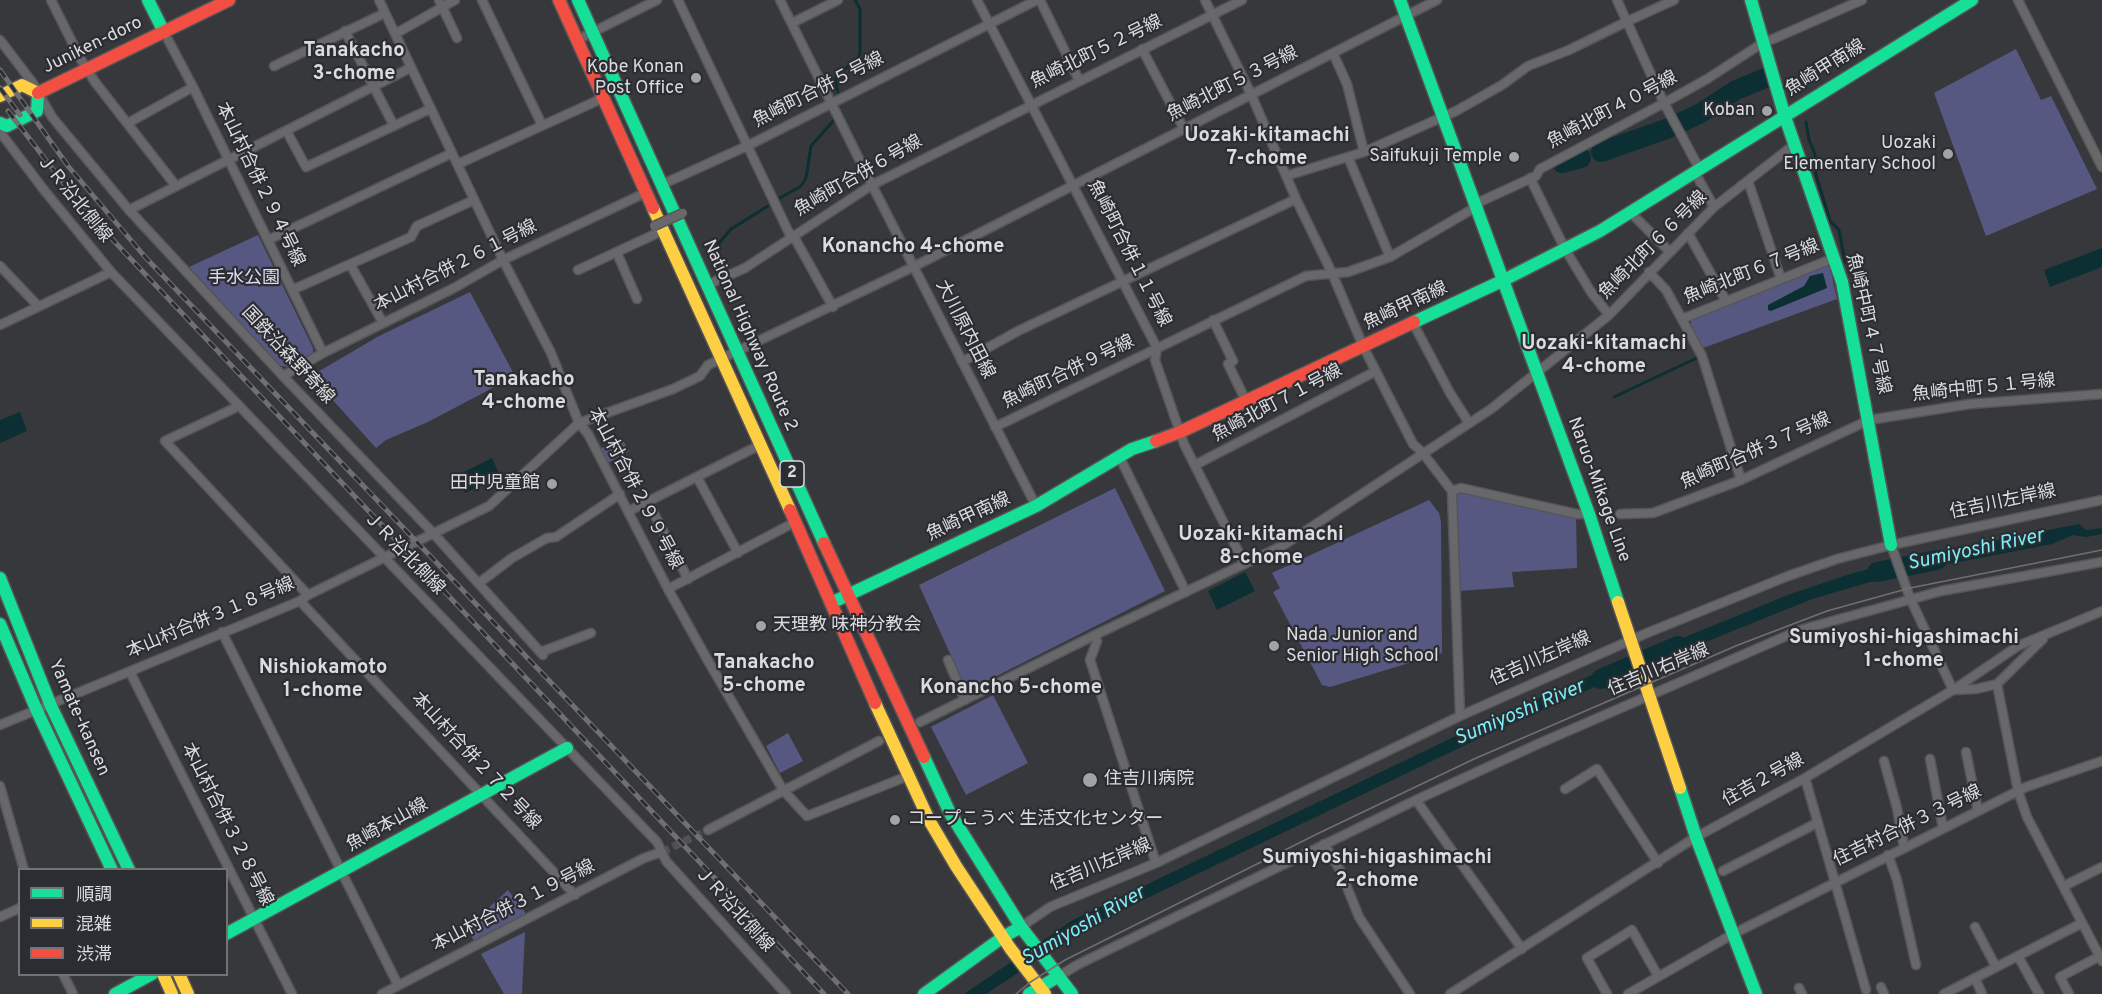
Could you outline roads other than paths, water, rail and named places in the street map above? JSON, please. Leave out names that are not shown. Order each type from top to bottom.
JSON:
[{"type":"main road","points":[[148,0],[164,32]]},
{"type":"main road","name":"Juniken-doro","points":[[38,93],[229,0]]},
{"type":"main road","name":"National Highway Route 2","points":[[559,0],[647,192],[659,228],[721,359],[929,820],[1010,948],[1032,976],[1038,992]]},
{"type":"main road","name":"National Highway Route 2","points":[[578,0],[847,595],[950,813],[1024,932],[1072,994]]},
{"type":"main road","name":"Naruo-Mikage Line","points":[[1400,0],[1589,514],[1696,837],[1756,994]]},
{"type":"main road","name":"魚崎中町４７号線","points":[[1751,0],[1785,117],[1842,282],[1891,545]]},
{"type":"main road","name":"魚崎甲南線","points":[[831,603],[1036,506],[1132,449],[1180,432],[1502,281],[1600,231],[1972,0]]},
{"type":"main road","name":"Juniken-doro","points":[[0,96],[22,85],[38,93]]},
{"type":"main road","name":"Juniken-doro","points":[[0,123],[7,126],[37,111],[38,93]]},
{"type":"main road","name":"Yamate-kansen","points":[[0,578],[51,706],[128,868]]},
{"type":"main road","name":"Yamate-kansen","points":[[0,624],[36,711],[109,868]]},
{"type":"main road","name":"魚崎本山線","points":[[228,933],[567,748]]},
{"type":"main road","points":[[924,994],[1003,937],[1024,932]]},
{"type":"main road","points":[[115,994],[150,976]]},
{"type":"main road","points":[[163,976],[172,994]]},
{"type":"main road","points":[[179,976],[188,994]]},
{"type":"main road","name":"住吉川右岸線","points":[[1038,992],[1059,976]]},
{"type":"street","points":[[51,0],[87,70],[176,186]]},
{"type":"street","name":"本山村合併２９９号線","points":[[379,0],[502,260],[551,353],[579,423],[588,434],[668,589],[783,789],[807,816],[908,776]]},
{"type":"street","points":[[395,34],[441,3],[455,0]]},
{"type":"street","points":[[482,0],[542,125]]},
{"type":"street","points":[[577,40],[657,0]]},
{"type":"street","points":[[678,0],[789,233],[793,235],[833,307]]},
{"type":"street","name":"大川原内田線","points":[[780,0],[913,267],[1036,506]]},
{"type":"street","points":[[792,23],[838,0]]},
{"type":"street","name":"魚崎町合併１１号線","points":[[977,0],[1124,280],[1157,348],[1155,360],[1180,432],[1244,563]]},
{"type":"street","points":[[1038,0],[1079,80]]},
{"type":"street","name":"魚崎町合併５号線","points":[[663,184],[747,146],[1038,0]]},
{"type":"street","points":[[1205,0],[1251,94],[1296,200],[1332,273],[1363,346],[1413,444],[1422,452],[1452,491],[1460,716]]},
{"type":"street","name":"魚崎北町５２号線","points":[[1031,103],[1242,0]]},
{"type":"street","name":"魚崎北町５３号線","points":[[579,423],[673,389],[700,376],[708,365],[913,267],[1437,0]]},
{"type":"street","points":[[1617,0],[1714,207]]},
{"type":"street","points":[[1286,176],[1364,152],[1443,117],[1502,85],[1528,66],[1569,50],[1674,0]]},
{"type":"street","name":"魚崎北町４０号線","points":[[1332,273],[1348,272],[1390,257],[1476,206],[1536,176],[1540,169],[1664,104],[1764,42],[1862,0]]},
{"type":"street","points":[[2018,0],[2101,165]]},
{"type":"street","points":[[441,3],[457,38]]},
{"type":"street","points":[[274,66],[385,13]]},
{"type":"street","points":[[345,31],[394,126]]},
{"type":"street","name":"本山村合併２９４号線","points":[[164,32],[323,353]]},
{"type":"street","name":"国鉄沿森野寄線","points":[[0,40],[38,93],[52,117],[129,210],[433,533],[542,653],[591,633]]},
{"type":"street","points":[[1142,49],[1184,129]]},
{"type":"street","points":[[1333,53],[1347,84],[1364,152]]},
{"type":"street","points":[[129,210],[410,68]]},
{"type":"street","points":[[128,123],[193,87]]},
{"type":"street","points":[[458,164],[603,98]]},
{"type":"street","name":"魚崎町合併６号線","points":[[707,285],[745,268],[872,185],[1031,103]]},
{"type":"street","points":[[287,132],[306,167],[430,109]]},
{"type":"street","name":"ＪＲ沿北側線","points":[[0,132],[111,272],[657,842],[666,861],[786,994]]},
{"type":"street","name":"魚崎北町６６号線","points":[[1186,592],[1284,545],[1422,452],[1491,409],[1609,315],[1714,207],[1795,144]]},
{"type":"street","points":[[268,240],[452,153]]},
{"type":"street","points":[[1348,157],[1390,257]]},
{"type":"street","points":[[1530,178],[1565,249],[1591,292],[1609,315]]},
{"type":"street","points":[[1748,181],[1781,279]]},
{"type":"street","name":"本山村合併２６１号線","points":[[283,376],[323,353],[454,288],[502,260],[647,192]]},
{"type":"street","points":[[292,290],[411,237],[417,226],[474,200]]},
{"type":"street","points":[[962,362],[1018,331],[1296,200]]},
{"type":"street","points":[[1630,212],[1669,251]]},
{"type":"street","points":[[578,270],[617,253],[683,213]]},
{"type":"street","points":[[1688,233],[1726,301]]},
{"type":"street","points":[[617,253],[637,299]]},
{"type":"street","name":"魚崎北町６７号線","points":[[1682,319],[1834,258]]},
{"type":"street","points":[[350,264],[383,323]]},
{"type":"street","points":[[0,266],[38,306]]},
{"type":"street","points":[[0,325],[111,272]]},
{"type":"street","points":[[1649,272],[1666,290],[1702,356],[1741,480]]},
{"type":"street","name":"魚崎町合併９号線","points":[[995,427],[1306,276],[1332,273]]},
{"type":"street","points":[[1213,320],[1233,361],[1228,364],[1246,401]]},
{"type":"street","points":[[1413,323],[1468,423]]},
{"type":"street","name":"魚崎北町７１号線","points":[[1195,465],[1376,371]]},
{"type":"street","name":"魚崎中町５１号線","points":[[1869,420],[1970,404],[2102,394]]},
{"type":"street","name":"本山村合併２７２号線","points":[[239,406],[165,441],[304,598],[574,895]]},
{"type":"street","name":"魚崎町合併３７号線","points":[[1620,514],[1653,513],[1741,480],[1869,420]]},
{"type":"street","name":"本山村合併３１８号線","points":[[0,725],[51,706],[304,598],[489,506],[579,423]]},
{"type":"street","points":[[629,511],[760,445]]},
{"type":"street","points":[[920,722],[1186,592],[1119,456]]},
{"type":"street","points":[[698,477],[738,553]]},
{"type":"street","points":[[1452,491],[1461,488],[1576,514],[1589,514]]},
{"type":"street","points":[[479,584],[512,558],[547,538],[556,537],[620,494]]},
{"type":"street","name":"住吉川左岸線","points":[[1024,932],[1050,908],[1156,863],[1460,716],[1632,640],[1788,576],[1837,559],[1891,545],[2102,500]]},
{"type":"street","points":[[648,502],[688,579]]},
{"type":"street","points":[[668,589],[795,522]]},
{"type":"street","points":[[1891,545],[1910,598],[1953,690],[1976,689],[1997,684],[2046,635]]},
{"type":"street","name":"住吉川右岸線","points":[[1059,976],[1079,964],[1416,800],[1800,630],[1910,598],[2102,562]]},
{"type":"street","name":"住吉２号線","points":[[1450,994],[1696,837],[1805,778],[1953,690],[2018,646],[2102,611]]},
{"type":"street","points":[[222,632],[398,985]]},
{"type":"street","points":[[1095,635],[1098,641],[1090,660],[1156,863]]},
{"type":"street","points":[[948,660],[965,700]]},
{"type":"street","name":"本山村合併３２８号線","points":[[130,672],[292,994]]},
{"type":"street","points":[[1997,684],[2018,791],[2027,817],[2101,959],[2060,977],[2069,994]]},
{"type":"street","points":[[708,830],[879,741]]},
{"type":"street","points":[[1966,752],[1978,811]]},
{"type":"street","points":[[1930,759],[1943,828]]},
{"type":"street","points":[[1884,761],[1897,808],[1904,847]]},
{"type":"street","name":"住吉村合併３３号線","points":[[1628,994],[1733,934],[1904,847],[2018,791],[2102,761]]},
{"type":"street","points":[[1565,789],[1597,769],[1658,862]]},
{"type":"street","points":[[1805,778],[1866,990]]},
{"type":"street","points":[[0,786],[23,868]]},
{"type":"street","points":[[1416,800],[1522,949]]},
{"type":"street","points":[[1723,871],[1817,823]]},
{"type":"street","points":[[1324,844],[1340,870],[1359,917],[1410,994]]},
{"type":"street","name":"本山村合併３１９号線","points":[[382,994],[644,858],[662,852]]},
{"type":"street","points":[[1888,855],[1897,880],[1916,965]]},
{"type":"street","points":[[2064,886],[2102,867]]},
{"type":"street","points":[[0,917],[18,909]]},
{"type":"street","points":[[1944,994],[2082,923]]},
{"type":"street","points":[[1975,927],[1996,967]]},
{"type":"street","points":[[1607,994],[1587,958],[1632,930],[1658,976]]},
{"type":"street","points":[[2018,956],[2039,994]]},
{"type":"street","points":[[64,976],[73,994]]},
{"type":"street","points":[[1975,978],[1982,994]]},
{"type":"water","points":[[2102,248],[2102,267],[2050,287],[2044,270]]},
{"type":"water","points":[[1823,273],[1827,288],[1771,311],[1768,310],[1768,305],[1804,286],[1810,276]]},
{"type":"water","points":[[20,412],[27,431],[0,443],[0,420]]},
{"type":"water","points":[[492,458],[500,476],[465,493],[456,476]]},
{"type":"water","points":[[2079,524],[2086,530],[2102,528],[2102,534],[2086,537],[2073,535],[2052,544],[1912,571],[1908,558]]},
{"type":"water","points":[[1891,563],[1894,575],[1812,599],[1656,662],[1651,651],[1788,595]]},
{"type":"water","points":[[1245,572],[1255,591],[1217,610],[1208,591]]},
{"type":"water","points":[[1624,661],[1623,666],[1626,673],[1484,736],[1085,928],[986,994],[964,994],[1073,920],[1485,722]]},
{"type":"waterway","points":[[838,92],[835,80],[837,75],[858,59],[860,52],[860,9],[855,0]]},
{"type":"waterway","points":[[1682,122],[1701,113],[1736,90],[1768,77]]},
{"type":"waterway","points":[[780,198],[801,186],[806,178],[811,146],[835,119]]},
{"type":"waterway","points":[[1806,122],[1809,140],[1815,154],[1816,175],[1830,221],[1839,230],[1845,262]]},
{"type":"waterway","points":[[1601,152],[1669,128]]},
{"type":"waterway","points":[[1562,163],[1581,158]]},
{"type":"waterway","points":[[710,254],[731,229],[768,206]]},
{"type":"waterway","points":[[1614,397],[1699,357]]},
{"type":"waterway","name":"Sumiyoshi River","points":[[1877,572],[1937,560]]},
{"type":"waterway","name":"Sumiyoshi River","points":[[1601,679],[1678,646]]},
{"type":"tunnel","points":[[662,852],[708,830]]},
{"type":"tram line","points":[[1016,994],[1065,960],[1319,833],[1474,759],[1738,645],[1827,611],[1910,588],[2102,550]]},
{"type":"railway","points":[[0,70],[68,166],[146,258],[848,994]]},
{"type":"railway","points":[[0,88],[20,115]]},
{"type":"railway","points":[[8,111],[69,190],[113,240],[824,994]]},
{"type":"place","name":"Kobe Konan Post Office","points":[[696,78]]},
{"type":"place","name":"Koban","points":[[1767,111]]},
{"type":"place","name":"Uozaki Elementary School","points":[[1948,154]]},
{"type":"place","name":"Saifukuji Temple","points":[[1514,157]]},
{"type":"place","name":"田中児童館","points":[[552,484]]},
{"type":"place","name":"天理教 味神分教会","points":[[761,626]]},
{"type":"place","name":"Nada Junior and Senior High School","points":[[1274,646]]},
{"type":"place","name":"住吉川病院","points":[[1090,780]]},
{"type":"place","name":"コープこうべ 生活文化センター","points":[[895,820]]},
{"type":"district","name":"Tanakacho 3-chome","points":[[354,64]]},
{"type":"district","name":"Uozaki-kitamachi 7-chome","points":[[1267,148]]},
{"type":"district","name":"Konancho 4-chome","points":[[913,248]]},
{"type":"district","name":"Uozaki-kitamachi 4-chome","points":[[1604,356]]},
{"type":"district","name":"Tanakacho 4-chome","points":[[524,392]]},
{"type":"district","name":"Uozaki-kitamachi 8-chome","points":[[1261,548]]},
{"type":"district","name":"Sumiyoshi-higashimachi 1-chome","points":[[1904,650]]},
{"type":"district","name":"Tanakacho 5-chome","points":[[764,676]]},
{"type":"district","name":"Nishiokamoto 1-chome","points":[[323,680]]},
{"type":"district","name":"Konancho 5-chome","points":[[1011,689]]},
{"type":"district","name":"Sumiyoshi-higashimachi 2-chome","points":[[1377,870]]},
{"type":"park label","name":"手水公園","points":[[244,279]]}]
